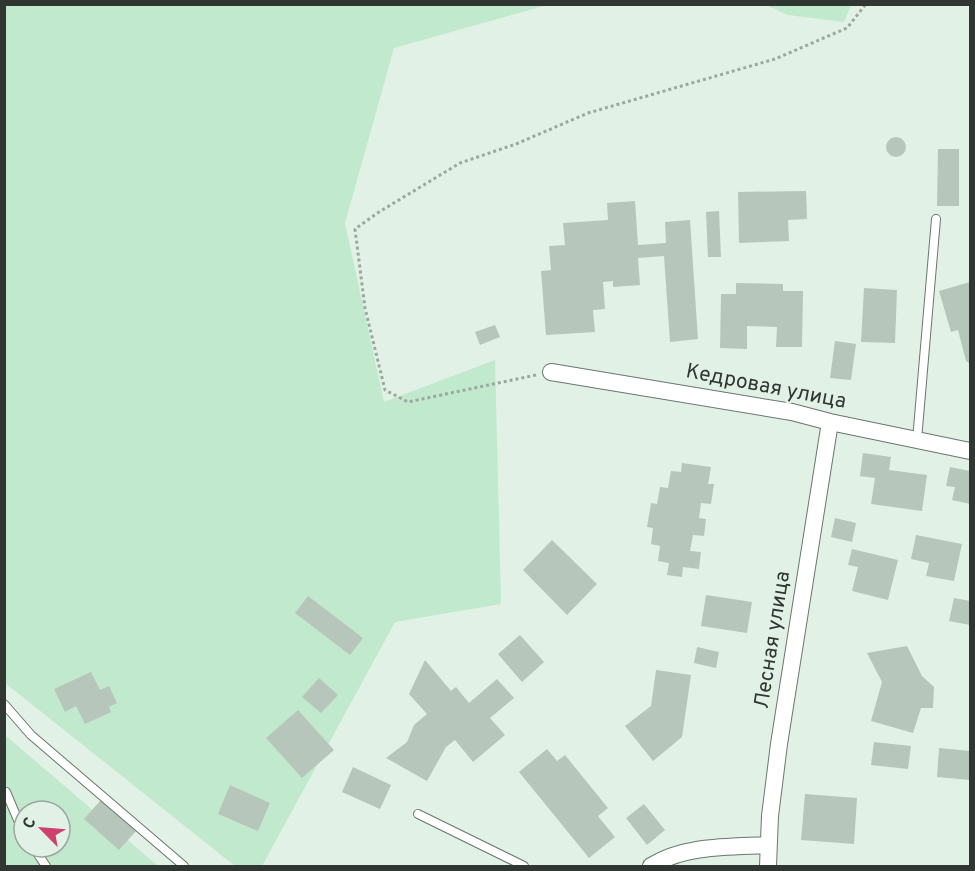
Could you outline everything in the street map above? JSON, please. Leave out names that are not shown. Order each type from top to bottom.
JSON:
[{"type":"street","name":"Кедровая улица","points":[[551,372],[792,412],[970,451]]},
{"type":"street","name":"Лесная улица","points":[[768,867],[768,845],[779,744],[831,422]]},
{"type":"street","points":[[651,867],[660,861],[692,851],[768,845]]},
{"type":"lane","points":[[917,440],[936,219]]},
{"type":"lane","points":[[4,704],[31,735],[183,867]]},
{"type":"lane","points":[[6,792],[12,806]]},
{"type":"lane","points":[[418,814],[524,867]]},
{"type":"path","points":[[551,372],[408,402],[386,390],[365,308],[355,229],[460,163],[516,144],[588,113],[775,59],[847,28],[866,4]]},
{"type":"green space","points":[[4,5],[547,5],[394,48],[345,223],[384,402],[495,360],[501,604],[395,622],[262,866],[235,866],[5,683]]},
{"type":"green space","points":[[766,5],[851,5],[844,22],[788,15]]},
{"type":"green space","points":[[5,735],[158,866],[5,866]]},
{"type":"building","points":[[896,137],[903,140],[906,147],[903,154],[896,157],[889,154],[886,147],[889,140]]},
{"type":"building","points":[[938,149],[959,149],[959,206],[937,206]]},
{"type":"building","points":[[806,191],[807,219],[788,220],[789,241],[739,243],[738,192]]},
{"type":"building","points":[[635,201],[638,245],[666,243],[665,222],[690,220],[698,339],[670,342],[664,256],[638,258],[640,285],[613,287],[613,281],[603,282],[605,309],[593,310],[595,332],[546,335],[541,271],[551,270],[549,246],[565,245],[563,223],[608,220],[607,203]]},
{"type":"building","points":[[719,211],[721,257],[708,257],[706,212]]},
{"type":"building","points":[[970,282],[970,364],[966,361],[958,330],[951,332],[939,291]]},
{"type":"building","points":[[736,283],[783,284],[783,291],[803,291],[802,347],[776,347],[777,327],[747,326],[747,349],[720,348],[721,294],[736,294]]},
{"type":"building","points":[[864,288],[897,290],[895,343],[861,342]]},
{"type":"building","points":[[495,325],[500,337],[480,345],[475,332]]},
{"type":"building","points":[[835,341],[856,344],[851,380],[830,378]]},
{"type":"building","points":[[863,453],[891,457],[889,470],[927,475],[922,511],[871,504],[875,478],[860,476]]},
{"type":"building","points":[[682,463],[711,467],[708,484],[714,484],[711,504],[701,503],[699,518],[706,519],[704,536],[693,535],[690,551],[701,552],[699,569],[683,567],[682,577],[667,575],[669,563],[658,561],[660,546],[651,544],[653,528],[647,527],[651,503],[657,504],[660,487],[668,488],[671,471],[681,472]]},
{"type":"building","points":[[950,467],[970,471],[970,504],[952,500],[955,487],[946,486]]},
{"type":"building","points":[[835,518],[856,523],[852,542],[831,537]]},
{"type":"building","points":[[916,535],[962,544],[954,581],[926,576],[929,563],[911,559]]},
{"type":"building","points":[[552,540],[597,584],[567,615],[523,570]]},
{"type":"building","points":[[852,549],[898,560],[888,600],[852,591],[858,567],[848,565]]},
{"type":"building","points":[[706,595],[752,602],[747,633],[701,626]]},
{"type":"building","points":[[308,596],[363,638],[350,655],[295,613]]},
{"type":"building","points":[[954,598],[970,601],[970,625],[949,621]]},
{"type":"building","points":[[520,635],[544,662],[522,682],[498,654]]},
{"type":"building","points":[[907,646],[922,676],[934,687],[933,708],[921,708],[913,733],[871,721],[882,682],[867,653]]},
{"type":"building","points":[[697,647],[719,652],[716,668],[694,663]]},
{"type":"building","points":[[425,660],[451,691],[456,687],[469,703],[497,679],[514,698],[490,718],[505,735],[473,762],[455,740],[446,747],[427,781],[386,758],[407,742],[414,725],[427,714],[409,694]]},
{"type":"building","points":[[656,670],[691,675],[682,737],[653,761],[625,726],[651,706]]},
{"type":"building","points":[[91,672],[100,690],[109,686],[117,703],[109,707],[111,712],[85,724],[76,706],[65,712],[54,689]]},
{"type":"building","points":[[319,678],[338,695],[321,713],[302,697]]},
{"type":"building","points":[[298,710],[334,750],[302,778],[266,738]]},
{"type":"building","points":[[874,742],[911,746],[908,769],[871,765]]},
{"type":"building","points":[[939,748],[970,751],[970,780],[937,777]]},
{"type":"building","points":[[547,749],[557,761],[565,755],[608,808],[598,816],[615,837],[589,858],[519,772]]},
{"type":"building","points":[[353,767],[391,785],[380,809],[342,792]]},
{"type":"building","points":[[230,785],[270,803],[258,831],[218,814]]},
{"type":"building","points":[[805,794],[857,798],[854,844],[801,840]]},
{"type":"building","points":[[101,800],[136,831],[119,850],[84,819]]},
{"type":"building","points":[[644,804],[665,830],[647,845],[626,818]]}]
